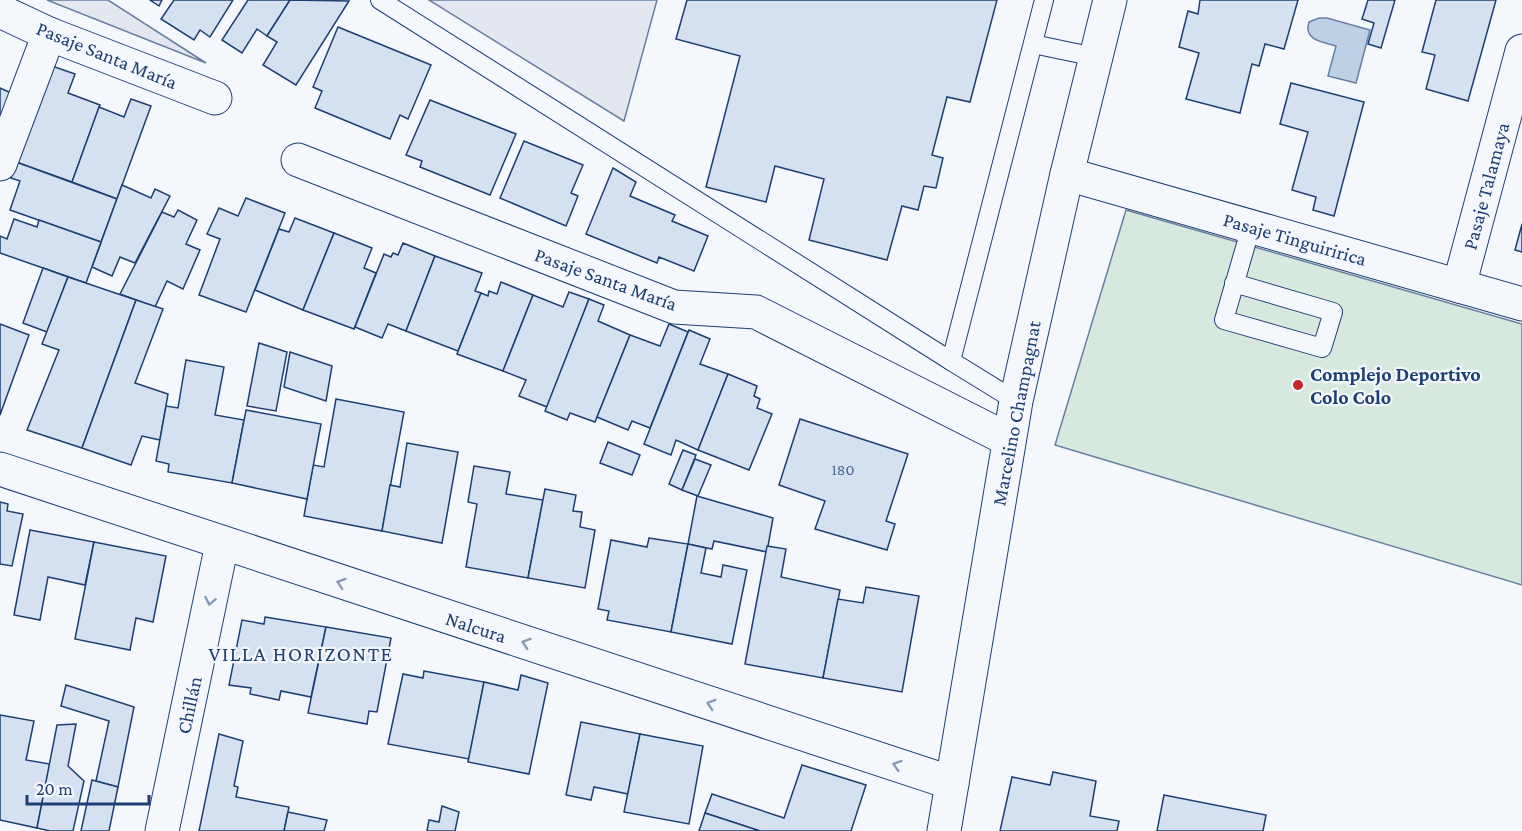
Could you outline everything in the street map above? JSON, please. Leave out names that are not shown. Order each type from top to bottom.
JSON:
[{"type":"street","name":"Marcelino Champagnat","points":[[944,831],[1016,401],[1067,174],[1110,0]]},
{"type":"street","name":"Pasaje Santa María","points":[[0,11],[49,34],[215,98]]},
{"type":"street","points":[[0,164],[49,34]]},
{"type":"street","name":"Pasaje Talamaya","points":[[1459,286],[1522,51]]},
{"type":"street","name":"Pasaje Santa María","points":[[298,160],[674,307],[756,312],[1009,440]]},
{"type":"street","name":"Pasaje Tinguiririca","points":[[1067,174],[1522,304]]},
{"type":"street","name":"Nalcura","points":[[0,470],[952,783]]},
{"type":"street","name":"Chillán","points":[[162,831],[222,544]]},
{"type":"lane","points":[[380,0],[1016,401]]},
{"type":"lane","points":[[951,361],[1044,0]]},
{"type":"lane","points":[[1033,44],[1095,57]]},
{"type":"lane","points":[[1234,283],[1332,312],[1322,348],[1224,320],[1234,283],[1251,227]]},
{"type":"shaded area","points":[[47,0],[108,0],[206,63]]},
{"type":"shaded area","points":[[429,0],[657,0],[624,121]]},
{"type":"shaded area","name":"Complejo Deportivo Colo Colo","points":[[1126,210],[1522,324],[1522,585],[1055,445]]},
{"type":"water","points":[[1327,18],[1370,30],[1356,83],[1328,76],[1336,46],[1315,39],[1309,33],[1309,22]]},
{"type":"building","points":[[150,0],[162,0],[159,6]]},
{"type":"building","points":[[174,0],[233,0],[210,37],[200,30],[194,40],[161,19]]},
{"type":"building","points":[[248,0],[290,0],[267,36],[257,29],[242,53],[222,40]]},
{"type":"building","points":[[290,0],[349,1],[296,85],[263,65],[277,42],[267,36]]},
{"type":"building","points":[[687,0],[997,0],[970,102],[947,97],[932,155],[943,158],[936,188],[924,186],[918,210],[902,206],[887,260],[809,240],[824,179],[775,166],[766,202],[706,187],[740,56],[676,39]]},
{"type":"building","points":[[1200,0],[1298,0],[1284,49],[1265,44],[1259,66],[1252,64],[1240,113],[1186,99],[1199,53],[1179,47],[1188,11],[1198,14]]},
{"type":"building","points":[[1368,0],[1395,0],[1381,48],[1368,44],[1374,23],[1362,19]]},
{"type":"building","points":[[1436,0],[1496,0],[1468,101],[1426,89],[1435,55],[1422,52]]},
{"type":"building","points":[[338,27],[431,65],[408,119],[400,115],[390,139],[315,108],[322,91],[313,87]]},
{"type":"building","points":[[52,66],[75,74],[68,93],[100,105],[72,182],[16,162]]},
{"type":"building","points":[[1291,83],[1364,102],[1334,216],[1313,210],[1316,197],[1292,190],[1308,132],[1280,124]]},
{"type":"building","points":[[0,88],[11,93],[0,118]]},
{"type":"building","points":[[131,99],[151,106],[117,199],[72,182],[99,107],[124,117]]},
{"type":"building","points":[[430,100],[516,134],[490,195],[420,167],[422,161],[406,155]]},
{"type":"building","points":[[524,141],[583,165],[571,193],[578,196],[566,226],[500,198]]},
{"type":"building","points":[[16,162],[117,199],[101,242],[10,210],[20,181],[11,178]]},
{"type":"building","points":[[613,168],[636,182],[630,196],[675,215],[672,221],[708,236],[694,271],[659,257],[657,263],[586,234]]},
{"type":"building","points":[[122,185],[151,198],[155,189],[170,196],[135,263],[120,257],[112,276],[92,267]]},
{"type":"building","points":[[246,198],[285,213],[246,312],[199,295],[220,239],[207,234],[219,208],[238,216]]},
{"type":"building","points":[[178,210],[197,220],[186,244],[200,250],[183,289],[167,281],[155,307],[120,294],[162,212],[174,217]]},
{"type":"building","points":[[295,218],[334,233],[303,310],[255,290],[279,229],[289,232]]},
{"type":"building","points":[[14,219],[37,227],[39,220],[101,242],[86,283],[0,253],[0,236],[7,239]]},
{"type":"building","points":[[1522,224],[1522,252],[1515,250]]},
{"type":"building","points":[[334,233],[372,248],[364,268],[376,273],[354,329],[303,310]]},
{"type":"building","points":[[403,243],[435,256],[406,331],[388,324],[382,338],[355,327],[384,254],[391,257],[393,253],[398,255]]},
{"type":"building","points":[[435,256],[482,273],[475,291],[481,293],[458,351],[406,331]]},
{"type":"building","points":[[43,268],[68,277],[47,332],[23,323]]},
{"type":"building","points":[[68,277],[136,300],[82,448],[27,430],[59,350],[42,344]]},
{"type":"building","points":[[501,282],[533,295],[503,371],[457,354],[481,293],[488,296],[489,291],[497,294]]},
{"type":"building","points":[[569,292],[589,299],[547,407],[519,396],[526,380],[503,371],[533,295],[563,307]]},
{"type":"building","points":[[589,299],[604,305],[598,321],[630,335],[595,422],[570,413],[567,420],[545,411]]},
{"type":"building","points":[[136,300],[163,309],[135,383],[168,394],[160,440],[142,436],[131,465],[82,448]]},
{"type":"building","points":[[0,324],[29,335],[0,415]]},
{"type":"building","points":[[669,324],[688,332],[650,428],[632,421],[628,430],[597,417],[630,335],[660,346]]},
{"type":"building","points":[[689,330],[710,339],[700,364],[728,374],[698,450],[676,440],[671,455],[644,444]]},
{"type":"building","points":[[259,343],[287,352],[276,411],[247,406]]},
{"type":"building","points":[[290,352],[332,366],[326,401],[284,387]]},
{"type":"building","points":[[186,360],[224,367],[215,415],[244,420],[232,483],[168,472],[169,464],[156,461],[166,406],[178,408]]},
{"type":"building","points":[[728,374],[757,386],[754,396],[760,399],[757,408],[772,414],[749,470],[698,450]]},
{"type":"building","points":[[336,399],[404,412],[382,531],[304,516],[313,465],[324,467]]},
{"type":"building","points":[[246,410],[321,424],[307,499],[232,483]]},
{"type":"building","points":[[800,419],[908,454],[886,521],[895,524],[887,550],[815,529],[825,501],[779,485]]},
{"type":"building","points":[[608,442],[640,455],[632,475],[600,463]]},
{"type":"building","points":[[407,443],[458,452],[442,543],[382,531],[390,485],[400,487]]},
{"type":"building","points":[[683,450],[696,455],[682,490],[669,484]]},
{"type":"building","points":[[695,459],[711,465],[698,496],[682,490]]},
{"type":"building","points":[[474,466],[510,472],[506,494],[543,500],[528,578],[466,567],[477,504],[468,502]]},
{"type":"building","points":[[545,489],[576,495],[573,511],[582,512],[580,527],[595,530],[585,588],[528,578]]},
{"type":"building","points":[[697,496],[773,518],[767,552],[714,541],[712,549],[688,544]]},
{"type":"building","points":[[0,502],[8,504],[7,511],[23,514],[12,566],[0,564]]},
{"type":"building","points":[[30,530],[94,542],[85,585],[48,577],[40,620],[14,615]]},
{"type":"building","points":[[649,538],[688,544],[671,632],[607,620],[609,611],[598,609],[611,540],[647,547]]},
{"type":"building","points":[[94,542],[166,556],[153,622],[136,618],[130,650],[75,639]]},
{"type":"building","points":[[688,544],[706,548],[701,573],[721,577],[723,565],[747,570],[732,644],[671,632]]},
{"type":"building","points":[[767,546],[786,549],[781,577],[840,590],[823,678],[745,664]]},
{"type":"building","points":[[866,587],[919,596],[902,692],[823,678],[838,599],[863,603]]},
{"type":"building","points":[[265,617],[326,627],[311,697],[281,691],[279,700],[250,694],[251,688],[229,685],[242,620],[264,624]]},
{"type":"building","points":[[326,627],[391,638],[377,712],[369,711],[367,724],[308,713]]},
{"type":"building","points":[[424,671],[484,682],[469,759],[388,744],[403,674],[423,678]]},
{"type":"building","points":[[521,675],[548,683],[529,774],[468,762],[484,682],[518,690]]},
{"type":"building","points":[[66,685],[134,707],[118,787],[96,781],[109,721],[61,706]]},
{"type":"building","points":[[0,715],[34,721],[26,760],[50,764],[37,828],[0,820]]},
{"type":"building","points":[[581,722],[640,734],[628,794],[594,787],[591,800],[566,795]]},
{"type":"building","points":[[76,724],[68,766],[84,781],[73,831],[50,831],[37,828],[57,725]]},
{"type":"building","points":[[219,734],[243,741],[234,786],[238,787],[236,797],[289,807],[284,831],[199,831]]},
{"type":"building","points":[[640,734],[703,746],[689,824],[624,812]]},
{"type":"building","points":[[802,765],[866,785],[851,831],[760,831],[705,813],[712,794],[784,818]]},
{"type":"building","points":[[1053,772],[1096,781],[1090,816],[1119,821],[1117,831],[1000,831],[1012,777],[1050,785]]},
{"type":"building","points":[[92,780],[118,787],[109,831],[81,831]]},
{"type":"building","points":[[1164,795],[1266,815],[1263,831],[1157,831]]},
{"type":"building","points":[[442,806],[459,812],[455,831],[427,831],[429,820],[439,822]]},
{"type":"building","points":[[288,812],[327,820],[324,831],[284,831]]},
{"type":"building","points":[[705,813],[760,831],[699,831]]},
{"type":"place","name":"Complejo Deportivo Colo Colo","points":[[1298,385]]},
{"type":"district","name":"VILLA HORIZONTE","points":[[301,654]]}]
